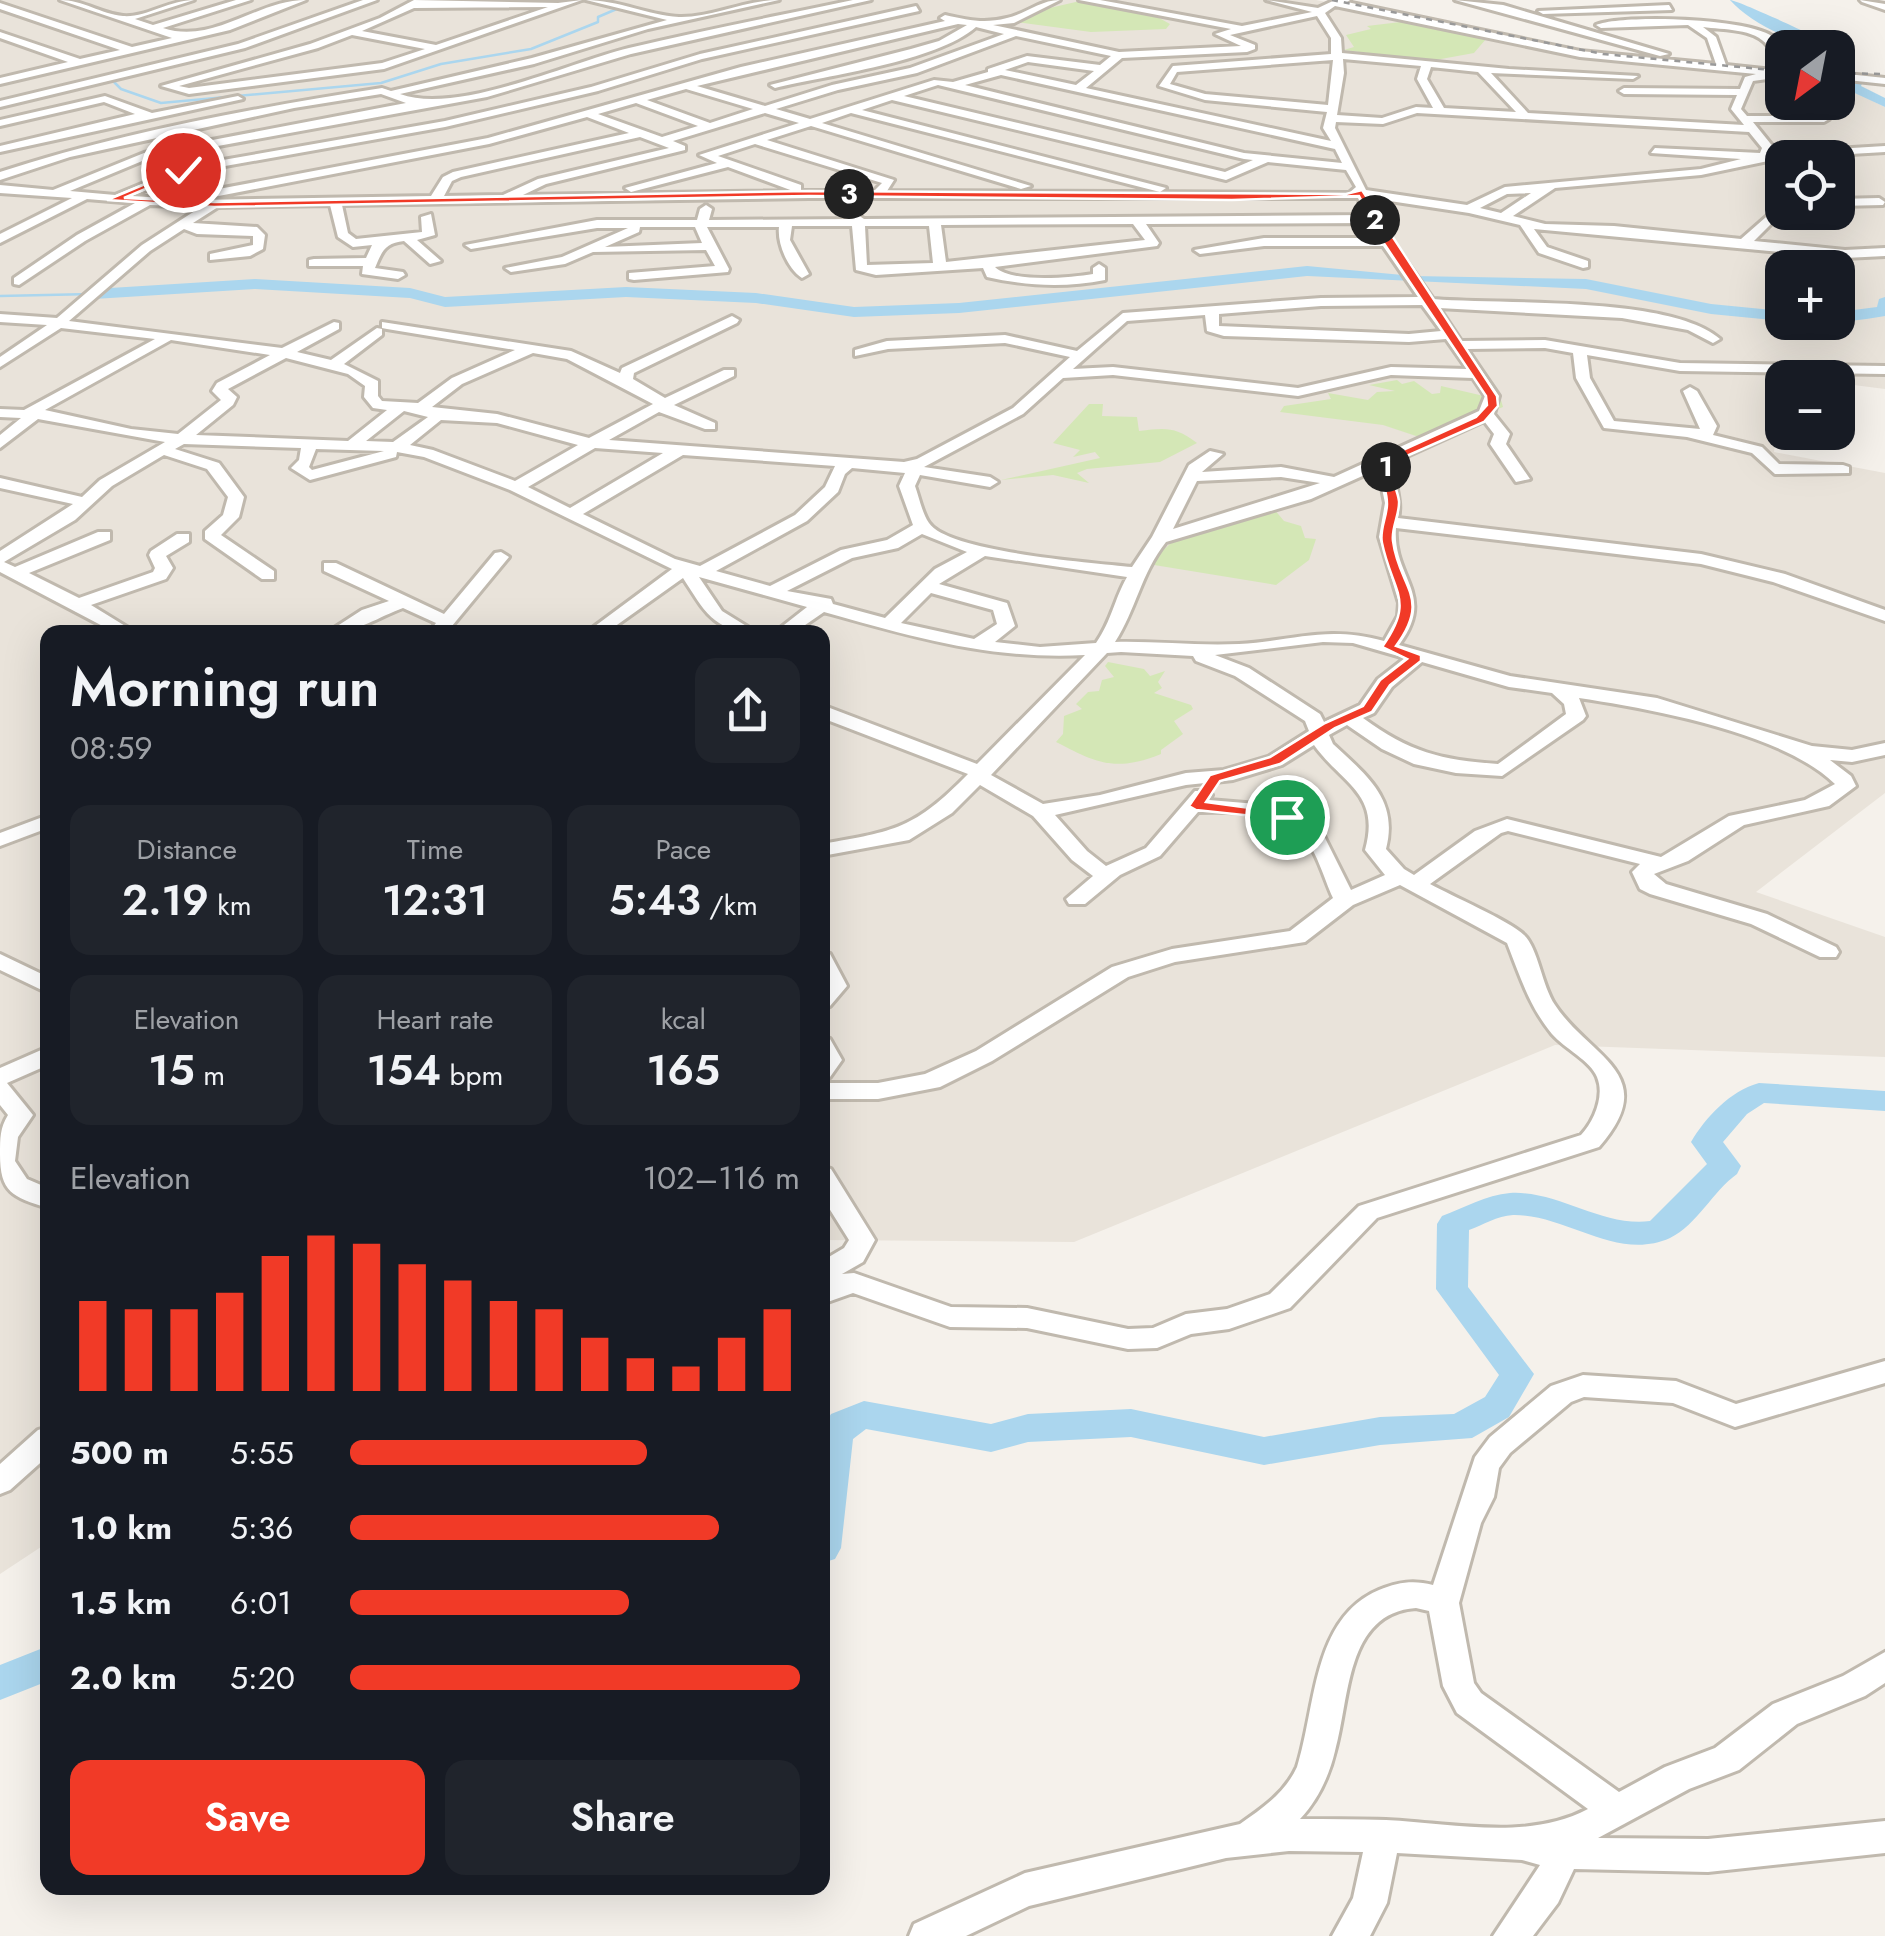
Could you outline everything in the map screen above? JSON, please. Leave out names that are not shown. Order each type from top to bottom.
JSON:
[{"type":"street","points":[[65,0],[191,38],[241,46]]},
{"type":"street","points":[[124,19],[189,0]]},
{"type":"street","points":[[154,28],[246,0]]},
{"type":"street","points":[[0,81],[191,38],[256,20],[301,0]]},
{"type":"street","points":[[0,104],[241,46],[372,0]]},
{"type":"street","points":[[562,5],[418,2],[314,46],[166,86],[189,91],[396,63],[577,0]]},
{"type":"street","points":[[591,0],[678,20],[701,34]]},
{"type":"street","points":[[0,176],[68,154],[252,113],[395,92],[534,61],[584,43],[678,20],[774,0]]},
{"type":"street","points":[[53,194],[144,156],[487,94],[701,34],[866,0]]},
{"type":"street","points":[[896,0],[965,23],[1119,56],[1247,49],[1251,48],[1220,36],[1245,26],[1320,12],[1342,1],[1561,46],[1765,69]]},
{"type":"street","points":[[174,204],[225,188],[360,168],[540,128],[734,72],[965,23],[1008,22],[1054,0]]},
{"type":"street","points":[[1084,0],[1245,26]]},
{"type":"street","points":[[1160,538],[1338,484],[1486,414],[1492,396],[1387,242],[1351,167],[1336,146],[1330,113],[1339,79],[1336,38],[1320,12],[1271,0]]},
{"type":"street","points":[[1460,0],[1570,12],[1669,8]]},
{"type":"street","points":[[1544,0],[1554,11]]},
{"type":"street","points":[[1865,0],[1885,7]]},
{"type":"street","points":[[1342,1],[1580,54],[1765,71]]},
{"type":"street","points":[[1159,15],[1181,3]]},
{"type":"street","points":[[92,9],[118,4]]},
{"type":"street","points":[[0,6],[133,52]]},
{"type":"street","points":[[355,6],[403,11]]},
{"type":"street","points":[[1500,6],[1712,64],[1756,72]]},
{"type":"street","points":[[112,200],[183,170],[316,150],[497,112],[710,54],[916,9]]},
{"type":"street","points":[[1570,12],[1574,28]]},
{"type":"street","points":[[474,19],[528,19]]},
{"type":"street","points":[[383,20],[415,20]]},
{"type":"street","points":[[775,85],[913,51],[970,30],[965,23]]},
{"type":"street","points":[[1692,23],[1711,37],[1712,64]]},
{"type":"street","points":[[1592,32],[1599,25],[1692,23],[1750,30],[1765,38]]},
{"type":"street","points":[[352,33],[440,48]]},
{"type":"street","points":[[662,141],[808,96],[906,73],[1015,33]]},
{"type":"street","points":[[0,35],[82,63]]},
{"type":"street","points":[[956,85],[1022,60],[1054,41]]},
{"type":"street","points":[[314,46],[347,53]]},
{"type":"street","points":[[913,51],[950,58]]},
{"type":"street","points":[[363,56],[396,63]]},
{"type":"street","points":[[1079,88],[1119,56]]},
{"type":"street","points":[[1634,76],[1481,69],[1336,56],[1173,70],[1164,87],[1383,121],[1407,110],[1643,122],[1746,124],[1808,120]]},
{"type":"street","points":[[268,59],[327,73]]},
{"type":"street","points":[[1022,60],[1104,70]]},
{"type":"street","points":[[1428,62],[1422,78],[1440,110]]},
{"type":"street","points":[[874,63],[906,73]]},
{"type":"street","points":[[0,67],[23,76]]},
{"type":"street","points":[[156,67],[190,78]]},
{"type":"street","points":[[1226,68],[1247,101]]},
{"type":"street","points":[[1481,69],[1523,114]]},
{"type":"street","points":[[734,72],[808,96]]},
{"type":"street","points":[[989,72],[1079,88],[1336,146]]},
{"type":"street","points":[[1764,157],[1768,148],[1736,109],[1752,76],[1765,73]]},
{"type":"street","points":[[1855,74],[1884,75]]},
{"type":"street","points":[[1599,75],[1624,91],[1744,92]]},
{"type":"street","points":[[1855,76],[1884,75]]},
{"type":"street","points":[[888,76],[924,84],[956,85],[1264,160],[1351,167]]},
{"type":"street","points":[[706,156],[855,111],[924,84]]},
{"type":"street","points":[[690,87],[762,112],[1052,195]]},
{"type":"street","points":[[1624,91],[1629,107],[1643,122]]},
{"type":"street","points":[[395,92],[417,105]]},
{"type":"street","points":[[0,148],[252,97]]},
{"type":"street","points":[[893,97],[1226,176],[1264,160]]},
{"type":"street","points":[[0,123],[105,99],[146,111],[138,119]]},
{"type":"street","points":[[640,101],[711,127]]},
{"type":"street","points":[[855,111],[1090,172],[1154,184],[1162,196]]},
{"type":"street","points":[[588,114],[809,194]]},
{"type":"street","points":[[540,128],[578,148]]},
{"type":"street","points":[[435,201],[451,176],[639,134]]},
{"type":"street","points":[[757,141],[890,182],[878,194]]},
{"type":"street","points":[[504,200],[523,189],[681,148]]},
{"type":"street","points":[[1655,151],[1764,157],[1862,154],[1885,148]]},
{"type":"street","points":[[1469,209],[1512,188],[1701,172],[1764,157]]},
{"type":"street","points":[[594,198],[727,164]]},
{"type":"street","points":[[523,189],[524,173]]},
{"type":"street","points":[[0,188],[174,204],[809,194],[1347,197],[1362,192],[1469,209],[1526,226],[1816,250]]},
{"type":"street","points":[[1500,220],[1542,196],[1544,188]]},
{"type":"street","points":[[0,204],[29,192]]},
{"type":"street","points":[[634,276],[722,270],[701,222],[704,196]]},
{"type":"street","points":[[0,239],[84,197]]},
{"type":"street","points":[[336,202],[344,239],[376,244],[430,234],[426,217]]},
{"type":"street","points":[[1855,203],[1879,202]]},
{"type":"street","points":[[19,281],[81,238],[146,203]]},
{"type":"street","points":[[0,363],[59,323],[146,248],[214,204]]},
{"type":"street","points":[[471,245],[586,225],[647,223],[1375,219]]},
{"type":"street","points":[[786,220],[784,240],[802,274]]},
{"type":"street","points":[[858,220],[857,248],[865,270],[986,264],[1153,243],[1138,222]]},
{"type":"street","points":[[934,220],[940,267]]},
{"type":"street","points":[[1008,220],[1020,257]]},
{"type":"street","points":[[511,268],[555,262],[647,223]]},
{"type":"street","points":[[184,224],[197,230],[254,230],[259,235],[260,246],[254,251],[214,257]]},
{"type":"street","points":[[1744,244],[1765,224]]},
{"type":"street","points":[[1526,226],[1543,250],[1583,264]]},
{"type":"street","points":[[408,238],[435,260]]},
{"type":"street","points":[[1200,250],[1264,242],[1387,242]]},
{"type":"street","points":[[376,244],[370,273],[398,275]]},
{"type":"street","points":[[586,251],[709,246]]},
{"type":"street","points":[[1855,251],[1885,252]]},
{"type":"street","points":[[314,264],[370,262]]},
{"type":"street","points":[[986,264],[992,274],[1054,281],[1100,277],[1099,268]]},
{"type":"street","points":[[896,467],[923,462],[996,424],[1060,374],[1122,316],[1212,308],[1426,302],[1596,311],[1686,325],[1713,339]]},
{"type":"street","points":[[1212,308],[1212,328],[1224,332],[1538,344],[1680,367],[1885,370]]},
{"type":"street","points":[[0,318],[280,353],[335,364],[365,374],[373,384],[371,397],[376,404],[497,419],[589,443],[851,461],[990,482]]},
{"type":"street","points":[[626,381],[626,371],[644,359],[732,320]]},
{"type":"street","points":[[0,558],[88,503],[106,483],[180,439],[228,402],[230,398],[219,388],[334,326]]},
{"type":"street","points":[[335,364],[382,328],[532,348],[580,358],[665,406],[710,426]]},
{"type":"street","points":[[0,443],[32,413],[166,338]]},
{"type":"street","points":[[860,353],[887,346],[1005,339],[1078,355]]},
{"type":"street","points":[[421,408],[457,381],[532,348]]},
{"type":"street","points":[[1580,352],[1582,374],[1605,423],[1693,435],[1757,450],[1776,470],[1843,470]]},
{"type":"street","points":[[1060,374],[1113,371],[1298,392],[1391,372],[1474,374]]},
{"type":"street","points":[[516,487],[589,443],[729,373]]},
{"type":"street","points":[[1690,390],[1710,429],[1693,435]]},
{"type":"street","points":[[349,446],[398,409]]},
{"type":"street","points":[[0,413],[32,413],[143,436],[402,448],[516,487],[653,558],[825,603],[950,642],[1040,652],[1102,648],[1184,651],[1245,650],[1323,637],[1388,647],[1416,658],[1557,688],[1657,704],[1803,750],[1836,756],[1881,750]]},
{"type":"street","points":[[309,445],[306,462],[299,468],[315,476],[402,448],[437,414]]},
{"type":"street","points":[[1486,414],[1502,434],[1498,444],[1522,479]]},
{"type":"street","points":[[163,450],[218,469],[236,497],[231,517],[211,535],[268,576]]},
{"type":"street","points":[[571,514],[678,451]]},
{"type":"street","points":[[830,849],[868,844],[921,828],[980,775],[1102,648],[1123,616],[1127,593],[1197,466],[1215,454]]},
{"type":"street","points":[[804,460],[836,475]]},
{"type":"street","points":[[1388,460],[1384,480],[1393,502],[1387,540],[1409,602],[1404,626],[1388,647]]},
{"type":"street","points":[[607,625],[694,570],[800,518],[832,488],[836,475],[851,461]]},
{"type":"street","points":[[1192,476],[1233,478],[1288,468],[1338,484]]},
{"type":"street","points":[[915,469],[907,486],[922,527],[941,540],[1137,573]]},
{"type":"street","points":[[0,483],[88,503]]},
{"type":"street","points":[[1389,522],[1720,563],[1778,578],[1885,616]]},
{"type":"street","points":[[775,590],[847,554],[892,544],[922,527]]},
{"type":"street","points":[[8,569],[104,536]]},
{"type":"street","points":[[77,604],[160,575],[164,568],[157,555],[183,538]]},
{"type":"street","points":[[888,624],[942,573],[984,550]]},
{"type":"street","points":[[446,625],[502,556]]},
{"type":"street","points":[[330,567],[439,625]]},
{"type":"street","points":[[8,569],[114,625]]},
{"type":"street","points":[[694,570],[716,615],[734,625]]},
{"type":"street","points":[[928,587],[1001,607],[1006,626],[979,644]]},
{"type":"street","points":[[349,625],[401,603]]},
{"type":"street","points":[[794,625],[825,603]]},
{"type":"street","points":[[830,1289],[839,1284],[854,1284],[950,1317],[1027,1318],[1128,1340],[1157,1338],[1186,1324],[1229,1319],[1280,1301],[1368,1212],[1590,1141],[1602,1130],[1611,1086],[1606,1070],[1578,1046],[1544,1007],[1524,967],[1516,939],[1405,878],[1375,850],[1381,828],[1368,786],[1318,735],[1313,718],[1304,710],[1242,672],[1184,651]]},
{"type":"street","points":[[1040,811],[1100,802],[1186,779],[1215,778],[1275,760],[1368,709],[1384,682],[1416,658]]},
{"type":"street","points":[[1350,718],[1391,750],[1419,762],[1502,770],[1576,716],[1572,702],[1557,688]]},
{"type":"street","points":[[830,715],[980,775],[1040,811],[1062,833],[1082,863],[1108,876]]},
{"type":"street","points":[[1803,750],[1839,774],[1846,786]]},
{"type":"street","points":[[1828,952],[1782,928],[1648,884],[1643,872],[1687,854],[1730,822],[1772,810],[1823,804],[1869,771],[1881,750]]},
{"type":"street","points":[[1077,899],[1108,876],[1153,852],[1196,806],[1215,778]]},
{"type":"street","points":[[1196,806],[1273,814],[1304,824],[1312,832],[1345,900]]},
{"type":"street","points":[[0,840],[40,823]]},
{"type":"street","points":[[830,1090],[878,1091],[931,1080],[984,1056],[1120,972],[1211,948],[1297,937],[1345,900],[1448,866],[1488,832],[1507,825],[1660,862]]},
{"type":"street","points":[[0,961],[40,982]]},
{"type":"street","points":[[6,1079],[40,1060]]},
{"type":"street","points":[[6,1079],[40,1070]]},
{"type":"street","points":[[6,1079],[21,1115],[6,1136],[2,1162],[18,1185],[40,1195]]},
{"type":"street","points":[[830,1188],[862,1240],[854,1254],[830,1268]]},
{"type":"street","points":[[1618,1811],[1468,1703],[1459,1686],[1442,1603],[1466,1523],[1479,1497],[1485,1465],[1500,1445],[1561,1394],[1583,1386],[1676,1392],[1735,1416],[1885,1372]]},
{"type":"street","points":[[0,1482],[40,1445]]},
{"type":"street","points":[[1249,1838],[1304,1790],[1317,1762],[1346,1639],[1383,1603],[1407,1592],[1428,1594],[1442,1603]]},
{"type":"street","points":[[1518,1844],[1581,1830],[1726,1759],[1785,1714],[1854,1686],[1885,1666]]},
{"type":"street","points":[[1350,1936],[1369,1903],[1384,1836]]},
{"type":"street","points":[[927,1936],[1025,1890],[1249,1838],[1384,1836],[1518,1844],[1612,1857],[1742,1854],[1885,1837]]},
{"type":"street","points":[[1511,1936],[1546,1891],[1564,1853]]},
{"type":"shaded area","points":[[0,0],[1316,0],[1607,59],[1765,76],[1765,120],[1855,120],[1855,92],[1885,107],[1885,389],[1855,385],[1855,360],[1765,360],[1765,450],[1885,473],[1885,793],[1756,892],[1885,937],[1885,1057],[1555,1045],[1074,1242],[830,1240],[830,625],[40,625],[40,1548],[0,1574]]},
{"type":"green space","points":[[1080,1],[1152,14],[1170,24],[1166,29],[1091,32],[1016,22],[1041,10]]},
{"type":"green space","points":[[1409,21],[1486,39],[1474,53],[1430,61],[1344,50],[1354,47],[1346,35],[1371,29],[1367,26]]},
{"type":"green space","points":[[1397,380],[1402,384],[1414,381],[1432,394],[1440,393],[1441,386],[1501,400],[1503,407],[1422,438],[1383,425],[1280,412],[1284,406],[1331,399],[1328,393],[1368,400],[1377,392],[1395,391],[1369,385]]},
{"type":"green space","points":[[1089,404],[1103,404],[1102,416],[1137,417],[1139,431],[1170,429],[1197,443],[1160,462],[1077,473],[1089,483],[1053,475],[1001,480],[1100,458],[1095,452],[1073,457],[1080,450],[1053,443]]},
{"type":"green space","points":[[1274,509],[1284,521],[1301,526],[1305,538],[1316,539],[1309,560],[1276,585],[1148,564],[1182,533]]},
{"type":"green space","points":[[1108,662],[1144,669],[1150,676],[1165,671],[1158,682],[1162,688],[1154,693],[1191,705],[1193,709],[1174,721],[1183,734],[1161,754],[1130,763],[1106,763],[1056,742],[1063,734],[1064,716],[1082,709],[1076,704],[1088,692],[1099,691],[1102,680],[1114,677],[1105,666]]},
{"type":"waterway","points":[[1736,0],[1757,17],[1787,30]]},
{"type":"waterway","points":[[114,82],[121,89],[161,103],[381,83],[441,64],[531,49],[598,22],[598,17],[619,8]]},
{"type":"waterway","points":[[1860,82],[1851,86],[1885,103]]},
{"type":"waterway","points":[[94,294],[255,284],[410,293],[445,302],[462,298],[626,292],[756,298],[854,312],[959,308],[1307,271],[1407,278]]},
{"type":"waterway","points":[[1419,279],[1586,284],[1711,309],[1765,314]]},
{"type":"waterway","points":[[0,296],[92,294]]},
{"type":"waterway","points":[[1855,313],[1885,311],[1885,302]]},
{"type":"waterway","points":[[830,1481],[835,1439],[843,1424],[864,1415],[991,1438],[1028,1428],[1131,1423],[1264,1451],[1380,1431],[1460,1428],[1497,1407],[1517,1374],[1452,1289],[1453,1224],[1511,1204],[1547,1209],[1610,1229],[1647,1234],[1669,1223],[1726,1166],[1706,1142],[1736,1107],[1759,1093],[1885,1101]]},
{"type":"waterway","points":[[0,1683],[40,1666]]},
{"type":"railway","points":[[1332,0],[1603,54],[1765,69]]},
{"type":"railway","points":[[1855,73],[1885,74]]},
{"type":"route","points":[[183,170],[112,200],[214,204],[809,194],[1347,197],[1362,192],[1387,242],[1492,396],[1492,406],[1480,420],[1388,460],[1384,471],[1393,502],[1387,540],[1409,602],[1404,626],[1388,647],[1416,658],[1384,682],[1368,709],[1339,721],[1275,760],[1215,778],[1196,806],[1214,804],[1287,817]]}]
